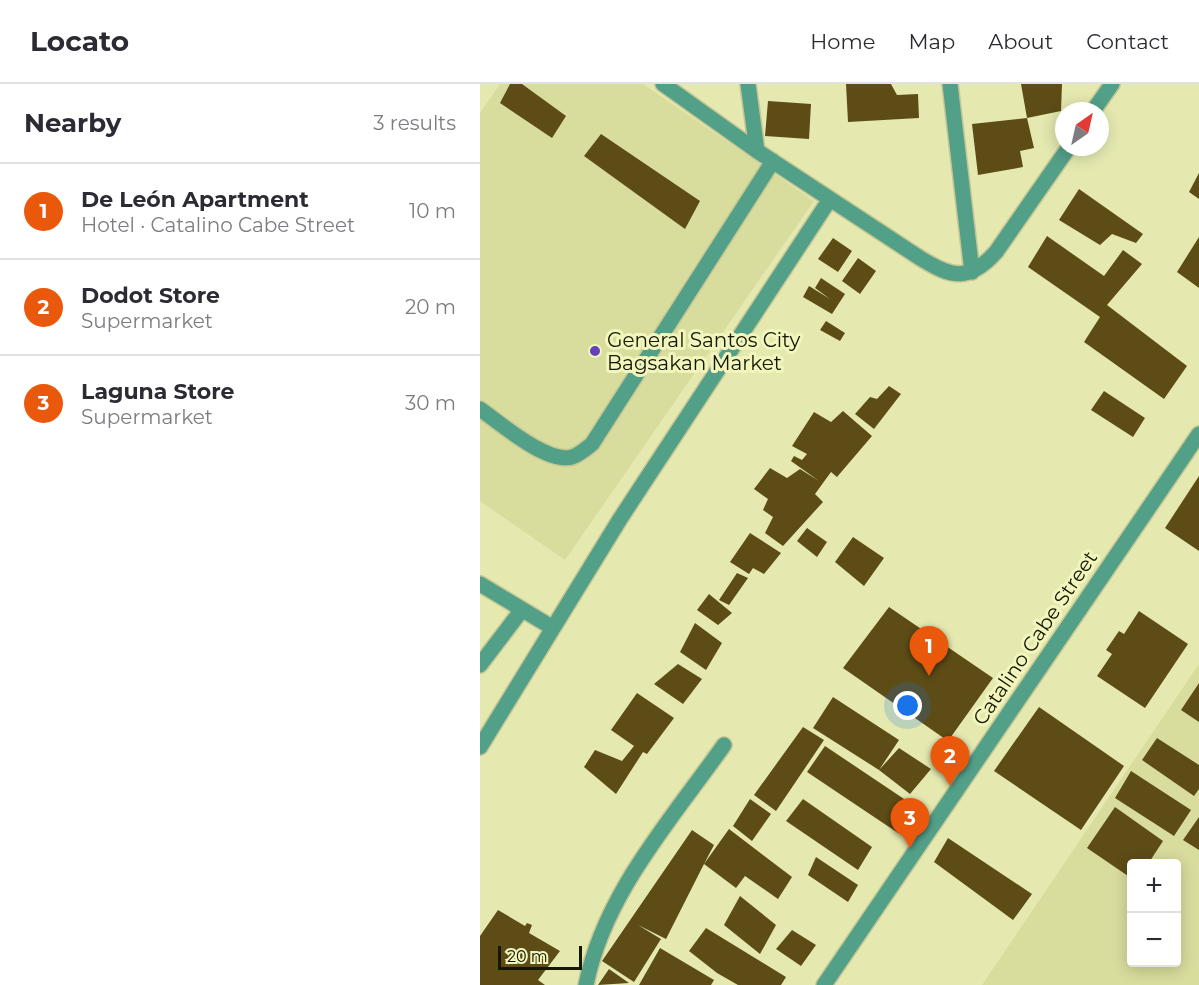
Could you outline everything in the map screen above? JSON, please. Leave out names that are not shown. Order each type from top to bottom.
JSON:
[{"type":"street","points":[[663,84],[757,151],[830,199],[941,271],[957,275],[972,272],[984,266],[1063,156]]},
{"type":"street","points":[[748,84],[757,151]]},
{"type":"street","points":[[950,84],[972,272]]},
{"type":"street","points":[[1099,102],[1112,84]]},
{"type":"street","points":[[480,409],[530,444],[554,457],[572,457],[592,444],[774,161]]},
{"type":"street","points":[[480,747],[627,509],[830,199]]},
{"type":"street","name":"Catalino Cabe Street","points":[[824,985],[1199,434]]},
{"type":"street","points":[[480,584],[521,611],[553,628]]},
{"type":"street","points":[[480,665],[521,611]]},
{"type":"street","points":[[586,985],[592,955],[621,891],[724,745]]},
{"type":"shaded area","name":"General Santos City Bagsakan Market","points":[[500,84],[643,84],[814,201],[565,560],[480,501],[480,113]]},
{"type":"shaded area","points":[[1199,664],[1199,985],[982,985]]},
{"type":"building","points":[[510,84],[522,84],[566,116],[552,138],[500,103]]},
{"type":"building","points":[[846,84],[891,84],[897,95],[918,94],[919,118],[848,122]]},
{"type":"building","points":[[1021,84],[1062,84],[1061,102],[1055,102],[1055,112],[1027,118]]},
{"type":"building","points":[[768,101],[811,104],[809,139],[765,136]]},
{"type":"building","points":[[1027,118],[1034,148],[1020,151],[1023,167],[978,175],[972,124]]},
{"type":"building","points":[[601,134],[700,201],[685,229],[584,156]]},
{"type":"building","points":[[1199,173],[1199,199],[1189,192]]},
{"type":"building","points":[[1079,189],[1143,234],[1136,243],[1112,234],[1100,245],[1059,220]]},
{"type":"building","points":[[1047,236],[1104,276],[1123,250],[1142,264],[1107,305],[1187,366],[1164,399],[1084,342],[1100,317],[1028,267]]},
{"type":"building","points":[[1199,237],[1199,288],[1177,272]]},
{"type":"building","points":[[833,238],[852,251],[838,272],[818,259]]},
{"type":"building","points":[[858,258],[876,271],[860,294],[842,281]]},
{"type":"building","points":[[821,278],[845,294],[832,314],[803,297],[809,286],[830,299],[815,288]]},
{"type":"building","points":[[826,321],[845,333],[840,341],[820,330]]},
{"type":"building","points":[[889,386],[901,394],[874,429],[855,414],[870,397],[877,399]]},
{"type":"building","points":[[1104,391],[1145,418],[1133,437],[1091,410]]},
{"type":"building","points":[[843,411],[872,436],[837,477],[831,472],[815,494],[823,502],[783,546],[765,533],[773,517],[763,510],[768,499],[754,489],[770,468],[787,478],[800,469],[819,481],[791,461],[794,456],[802,460],[807,454],[792,446],[814,412],[831,422]]},
{"type":"building","points":[[1199,476],[1199,551],[1165,528]]},
{"type":"building","points":[[807,528],[827,542],[817,557],[797,541]]},
{"type":"building","points":[[750,533],[781,553],[764,574],[753,568],[749,574],[730,562]]},
{"type":"building","points":[[853,537],[884,558],[864,586],[835,562]]},
{"type":"building","points":[[737,573],[748,578],[729,605],[719,600]]},
{"type":"building","points":[[709,594],[732,613],[718,625],[697,610]]},
{"type":"building","points":[[889,607],[993,678],[948,741],[843,668]]},
{"type":"building","points":[[1139,611],[1188,644],[1145,708],[1097,676],[1112,654],[1106,650],[1119,631],[1124,634]]},
{"type":"building","points":[[695,623],[722,643],[706,670],[680,652]]},
{"type":"building","points":[[678,664],[702,679],[683,704],[654,684]]},
{"type":"building","points":[[1199,683],[1199,722],[1181,710]]},
{"type":"building","points":[[637,693],[674,718],[647,754],[643,752],[616,794],[584,767],[595,750],[622,761],[634,746],[611,730]]},
{"type":"building","points":[[833,697],[899,740],[879,770],[813,728]]},
{"type":"building","points":[[1039,707],[1124,766],[1081,830],[994,771]]},
{"type":"building","points":[[803,727],[824,740],[776,811],[754,795]]},
{"type":"building","points":[[1157,738],[1199,765],[1199,789],[1194,796],[1142,760]]},
{"type":"building","points":[[825,746],[916,807],[898,833],[807,772]]},
{"type":"building","points":[[899,748],[931,769],[910,794],[879,770]]},
{"type":"building","points":[[1131,771],[1191,810],[1174,836],[1115,798]]},
{"type":"building","points":[[750,799],[771,814],[752,841],[733,826]]},
{"type":"building","points":[[803,799],[872,847],[858,870],[786,821]]},
{"type":"building","points":[[1115,807],[1163,841],[1151,859],[1127,859],[1127,875],[1087,848]]},
{"type":"building","points":[[1199,817],[1199,850],[1183,840]]},
{"type":"building","points":[[729,829],[792,877],[778,899],[745,876],[736,888],[704,864]]},
{"type":"building","points":[[692,830],[714,845],[666,939],[638,925],[661,939],[634,982],[602,961]]},
{"type":"building","points":[[948,838],[1032,894],[1013,920],[934,862]]},
{"type":"building","points":[[816,857],[858,885],[848,902],[808,875]]},
{"type":"building","points":[[740,896],[776,925],[760,954],[724,925]]},
{"type":"building","points":[[498,910],[525,926],[527,923],[532,925],[529,933],[560,951],[538,980],[545,985],[480,985],[480,936]]},
{"type":"building","points":[[706,928],[786,977],[781,985],[738,985],[717,973],[689,951]]},
{"type":"building","points":[[792,930],[816,945],[801,966],[776,949]]},
{"type":"building","points":[[660,948],[714,980],[711,985],[639,985]]},
{"type":"building","points":[[609,969],[629,983],[598,985]]},
{"type":"place","name":"General Santos City Bagsakan Market","points":[[595,351]]},
{"type":"place","name":"De León Apartment","points":[[929,676]]},
{"type":"place","name":"Dodot Store","points":[[950,786]]},
{"type":"place","name":"Laguna Store","points":[[910,848]]}]
